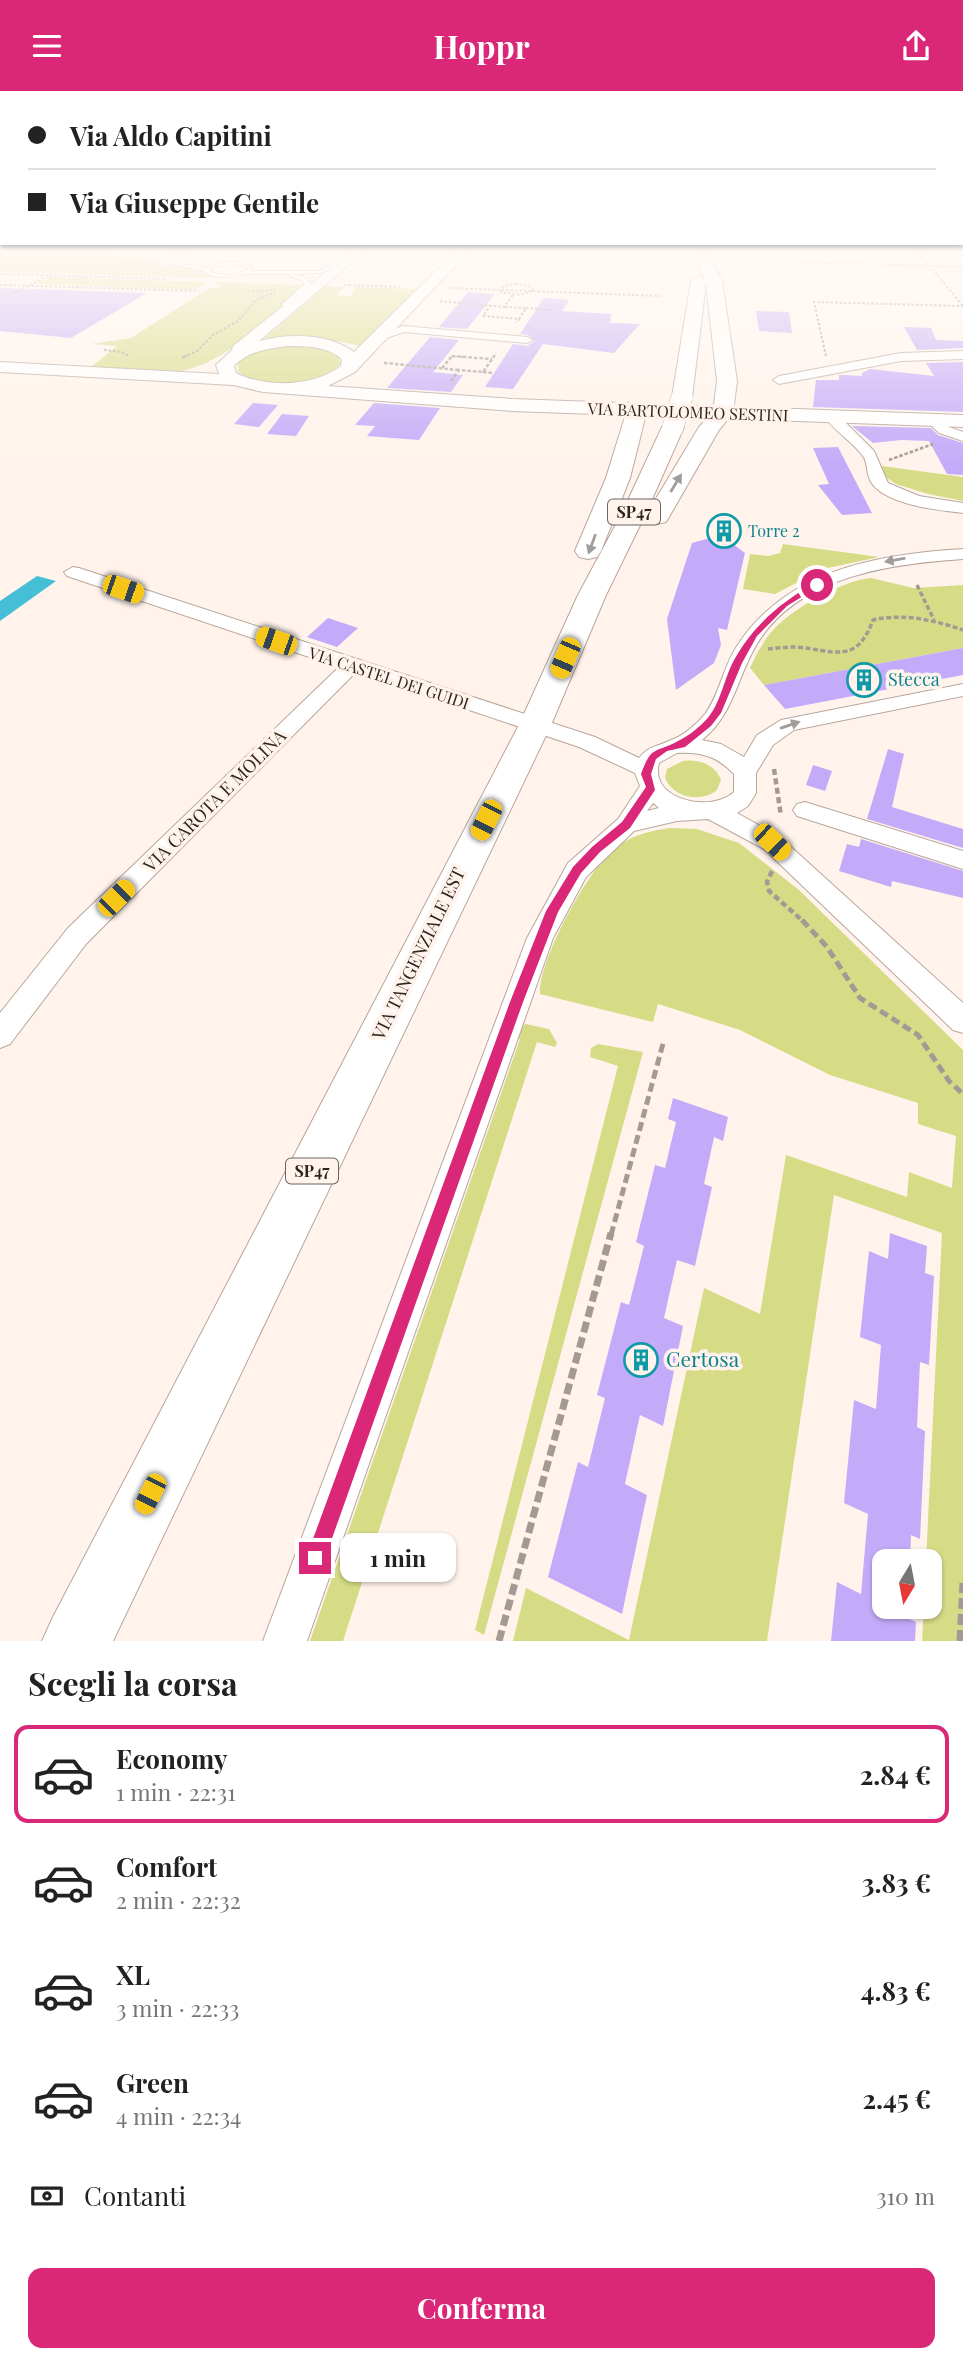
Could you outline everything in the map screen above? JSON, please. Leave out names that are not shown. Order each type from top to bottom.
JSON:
[{"type":"main road","points":[[234,380],[225,370],[232,357],[239,347],[273,320]]},
{"type":"main road","name":"VIA TANGENZIALE EST","points":[[76,1641],[535,725],[592,595],[681,412],[694,320]]},
{"type":"main road","points":[[592,595],[634,557],[717,420],[727,381],[719,320]]},
{"type":"main road","points":[[288,387],[325,381],[350,367],[378,338],[402,322]]},
{"type":"main road","points":[[131,375],[186,373],[267,344],[311,342],[345,351],[351,356],[351,381],[358,386],[414,397]]},
{"type":"main road","points":[[0,367],[234,380],[257,386],[414,397]]},
{"type":"main road","name":"VIA BARTOLOMEO SESTINI","points":[[414,397],[524,406],[681,412]]},
{"type":"main road","points":[[592,595],[588,552],[618,478],[636,410]]},
{"type":"main road","points":[[681,412],[717,420]]},
{"type":"main road","name":"VIA BARTOLOMEO SESTINI","points":[[717,420],[831,416],[933,420],[961,431]]},
{"type":"street","points":[[402,322],[527,340]]},
{"type":"street","points":[[779,380],[901,357],[957,355],[963,370]]},
{"type":"street","points":[[831,416],[844,435],[865,450],[874,463],[877,480],[890,491],[930,503],[963,507]]},
{"type":"street","points":[[626,825],[649,778],[652,758],[702,729],[716,713],[744,649],[761,626],[784,604],[831,578],[889,561],[963,554]]},
{"type":"street","name":"VIA CASTEL DEI GUIDI","points":[[73,572],[587,742],[649,778]]},
{"type":"street","name":"VIA CAROTA E MOLINA","points":[[0,1035],[77,936],[352,666]]},
{"type":"street","points":[[285,1641],[540,938],[557,902],[577,870],[596,849],[626,825],[687,810],[713,811],[731,806],[765,740],[788,725],[963,690]]},
{"type":"street","name":"VIA CASTEL DEI GUIDI","points":[[587,742],[672,747]]},
{"type":"street","points":[[672,747],[702,745],[733,759],[781,851]]},
{"type":"street","points":[[649,778],[668,803],[687,810]]},
{"type":"street","points":[[805,810],[963,860]]},
{"type":"street","points":[[713,811],[781,851],[963,1021]]},
{"type":"path","points":[[178,359],[194,353],[213,335],[239,320]]},
{"type":"path","points":[[816,320],[827,361],[836,369]]},
{"type":"path","points":[[442,368],[452,356],[492,359]]},
{"type":"path","points":[[384,363],[459,370]]},
{"type":"path","points":[[483,372],[493,373]]},
{"type":"path","points":[[874,463],[895,459],[961,431]]},
{"type":"path","points":[[917,585],[935,621]]},
{"type":"path","points":[[744,649],[795,647],[845,654],[866,639],[870,624],[876,618],[935,621],[963,629]]},
{"type":"path","points":[[774,762],[777,800],[784,825],[805,849],[781,851],[769,876],[769,891],[827,947],[844,979],[866,1004],[890,1015],[916,1033],[931,1050],[946,1079],[963,1094]]},
{"type":"path","points":[[499,1641],[664,1040]]},
{"type":"path","points":[[960,1641],[963,1584]]},
{"type":"green space","points":[[159,320],[266,320],[230,349],[196,367],[157,372],[91,367],[117,346],[91,344],[131,338]]},
{"type":"green space","points":[[286,320],[387,320],[362,346],[319,338],[265,338]]},
{"type":"green space","points":[[288,345],[322,348],[338,356],[341,363],[321,377],[291,383],[261,381],[238,371],[238,361],[254,352]]},
{"type":"green space","points":[[882,466],[963,477],[963,501],[896,484],[884,476]]},
{"type":"green space","points":[[783,544],[879,557],[823,569],[775,594],[743,589],[750,554],[768,556],[780,553]]},
{"type":"green space","points":[[871,578],[913,588],[963,585],[963,648],[764,685],[750,668],[761,646],[776,627],[820,596],[847,584]]},
{"type":"green space","points":[[683,761],[695,761],[711,766],[721,780],[717,790],[696,797],[674,790],[665,778],[667,769]]},
{"type":"green space","points":[[671,828],[697,829],[739,843],[799,890],[963,1050],[963,1641],[922,1641],[923,1619],[942,1619],[942,1549],[927,1549],[942,1233],[834,1195],[767,1641],[513,1641],[526,1588],[629,1640],[704,1288],[760,1314],[786,1155],[907,1197],[909,1172],[952,1188],[956,1136],[918,1124],[918,1103],[830,1075],[740,1030],[658,1004],[653,1022],[540,994],[541,980],[555,940],[590,878],[612,851],[633,837]]},
{"type":"green space","points":[[526,1024],[549,1029],[557,1043],[555,1047],[537,1042],[343,1641],[310,1641],[520,1039],[513,1036]]},
{"type":"green space","points":[[598,1044],[643,1052],[484,1635],[475,1630],[618,1066],[590,1057],[591,1048]]},
{"type":"water","points":[[37,576],[56,581],[0,621],[0,601]]},
{"type":"building","points":[[0,320],[101,320],[71,338],[0,331]]},
{"type":"building","points":[[445,320],[474,320],[467,329],[439,327]]},
{"type":"building","points":[[529,320],[610,320],[610,323],[640,324],[614,353],[543,344],[513,389],[485,387],[513,344],[527,346],[535,341],[528,335],[520,334]]},
{"type":"building","points":[[757,320],[790,320],[792,333],[759,331]]},
{"type":"building","points":[[904,327],[931,328],[936,340],[963,341],[963,348],[917,350]]},
{"type":"building","points":[[430,337],[459,340],[433,372],[463,375],[451,392],[387,388]]},
{"type":"building","points":[[963,362],[963,412],[813,407],[816,380],[839,380],[839,375],[862,376],[862,373],[870,369],[934,376],[926,363]]},
{"type":"building","points":[[253,403],[278,405],[259,427],[234,424]]},
{"type":"building","points":[[374,403],[440,408],[419,440],[367,436],[375,426],[355,425]]},
{"type":"building","points":[[282,414],[309,416],[296,436],[267,434]]},
{"type":"building","points":[[852,426],[931,428],[938,435],[963,443],[963,475],[947,474],[929,441],[873,443]]},
{"type":"building","points":[[838,447],[872,513],[842,515],[818,485],[829,484],[813,448]]},
{"type":"building","points":[[721,535],[745,553],[727,630],[718,628],[721,645],[714,663],[676,690],[667,619],[692,543]]},
{"type":"building","points":[[328,618],[358,628],[337,647],[307,637]]},
{"type":"building","name":"Stecca","points":[[963,648],[963,675],[785,709],[764,685]]},
{"type":"building","points":[[888,749],[904,754],[892,807],[963,829],[963,848],[867,819]]},
{"type":"building","points":[[813,765],[832,771],[825,791],[806,785]]},
{"type":"building","points":[[861,839],[963,871],[963,898],[892,881],[891,887],[839,871],[847,844],[859,847]]},
{"type":"building","name":"Certosa","points":[[673,1098],[728,1117],[723,1141],[714,1137],[704,1184],[712,1187],[695,1266],[677,1260],[664,1318],[683,1326],[663,1426],[640,1415],[625,1484],[647,1495],[622,1614],[548,1577],[578,1462],[588,1467],[605,1398],[597,1395],[621,1302],[629,1305],[644,1246],[636,1242],[655,1165],[665,1168],[676,1122],[668,1119]]},
{"type":"building","points":[[890,1233],[927,1246],[925,1273],[934,1276],[929,1365],[920,1362],[917,1427],[925,1431],[920,1539],[911,1535],[910,1549],[872,1549],[872,1619],[909,1619],[916,1622],[915,1641],[831,1641],[837,1582],[861,1594],[868,1514],[844,1503],[854,1400],[876,1409],[881,1345],[860,1337],[869,1251],[888,1259]]},
{"type":"place","name":"Torre 2","points":[[724,531]]},
{"type":"place","name":"Stecca","points":[[864,680]]},
{"type":"place","name":"Certosa","points":[[641,1360]]},
{"type":"route","points":[[315,1558],[516,1002],[552,911],[577,870],[596,849],[626,825],[651,787],[646,774],[649,762],[655,754],[681,744],[708,724],[716,713],[744,649],[754,635],[784,604],[817,585]]}]
